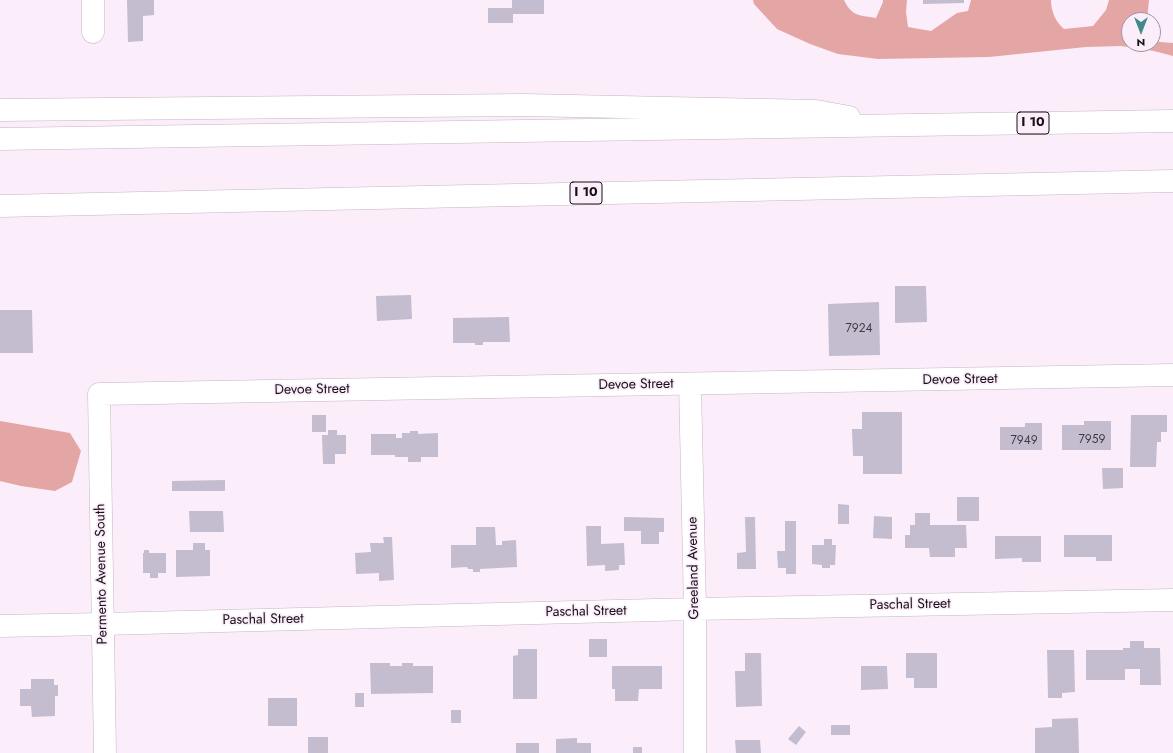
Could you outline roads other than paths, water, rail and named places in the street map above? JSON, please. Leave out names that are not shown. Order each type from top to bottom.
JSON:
[{"type":"main road","points":[[92,32],[93,0]]},
{"type":"main road","points":[[0,110],[523,104],[816,110],[893,126]]},
{"type":"main road","name":"I 10","points":[[0,139],[1173,121]]},
{"type":"main road","name":"I 10","points":[[0,206],[1173,180]]},
{"type":"main road","name":"Devoe Street","points":[[99,394],[1173,375]]},
{"type":"main road","name":"Greeland Avenue","points":[[690,384],[695,609],[695,753]]},
{"type":"main road","name":"Permento Avenue South","points":[[99,394],[105,753]]},
{"type":"main road","name":"Paschal Street","points":[[0,626],[695,609],[1173,600]]}]
